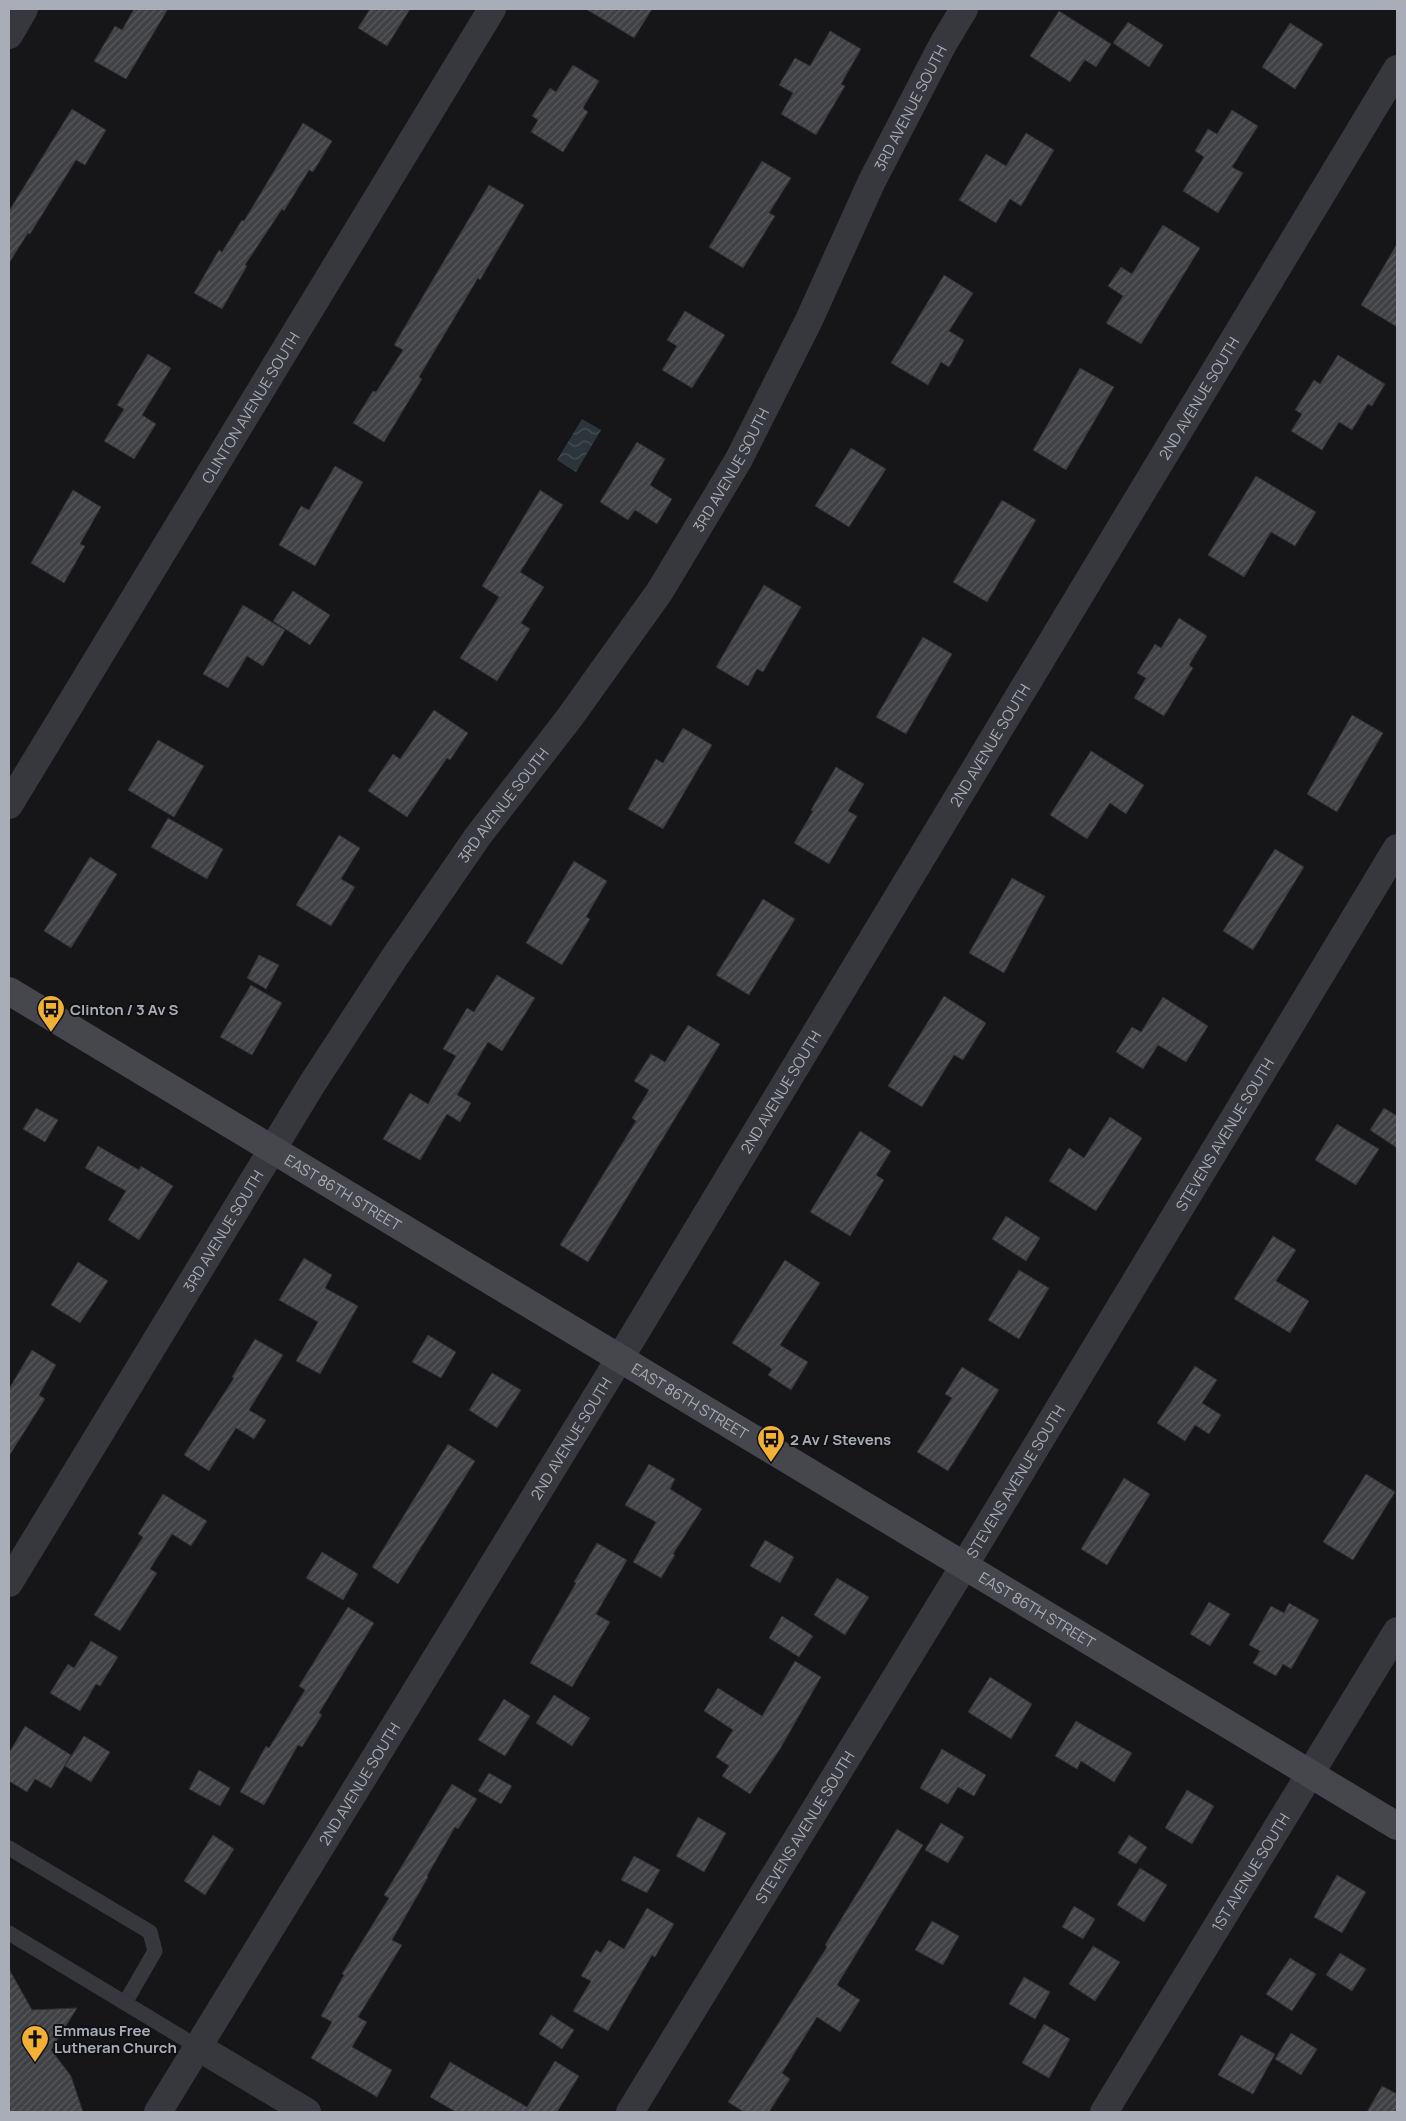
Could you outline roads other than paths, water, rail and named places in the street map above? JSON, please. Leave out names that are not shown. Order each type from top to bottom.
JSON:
[{"type":"street","points":[[9,35],[24,9]]},
{"type":"street","name":"CLINTON AVENUE SOUTH","points":[[9,805],[492,9]]},
{"type":"street","name":"3RD AVENUE SOUTH","points":[[9,1582],[312,1084],[378,982],[478,836],[570,717],[660,591],[739,458],[809,320],[872,181],[943,44],[964,9]]},
{"type":"street","name":"2ND AVENUE SOUTH","points":[[158,2112],[620,1358],[1397,69]]},
{"type":"street","name":"STEVENS AVENUE SOUTH","points":[[630,2112],[964,1566],[1397,848]]},
{"type":"street","name":"EAST 86TH STREET","points":[[9,992],[1397,1826]]},
{"type":"street","name":"1ST AVENUE SOUTH","points":[[1104,2112],[1397,1631]]},
{"type":"street","points":[[198,2047],[307,2112]]},
{"type":"lane","points":[[9,1848],[150,1932],[155,1951],[125,2003]]},
{"type":"lane","points":[[9,1934],[198,2047]]},
{"type":"water","points":[[582,419],[601,430],[576,472],[557,460]]},
{"type":"place","name":"Clinton / 3 Av S","points":[[51,1033]]},
{"type":"place","name":"2 Av / Stevens","points":[[771,1463]]},
{"type":"place","name":"Emmaus Free Lutheran Church","points":[[35,2063]]}]
